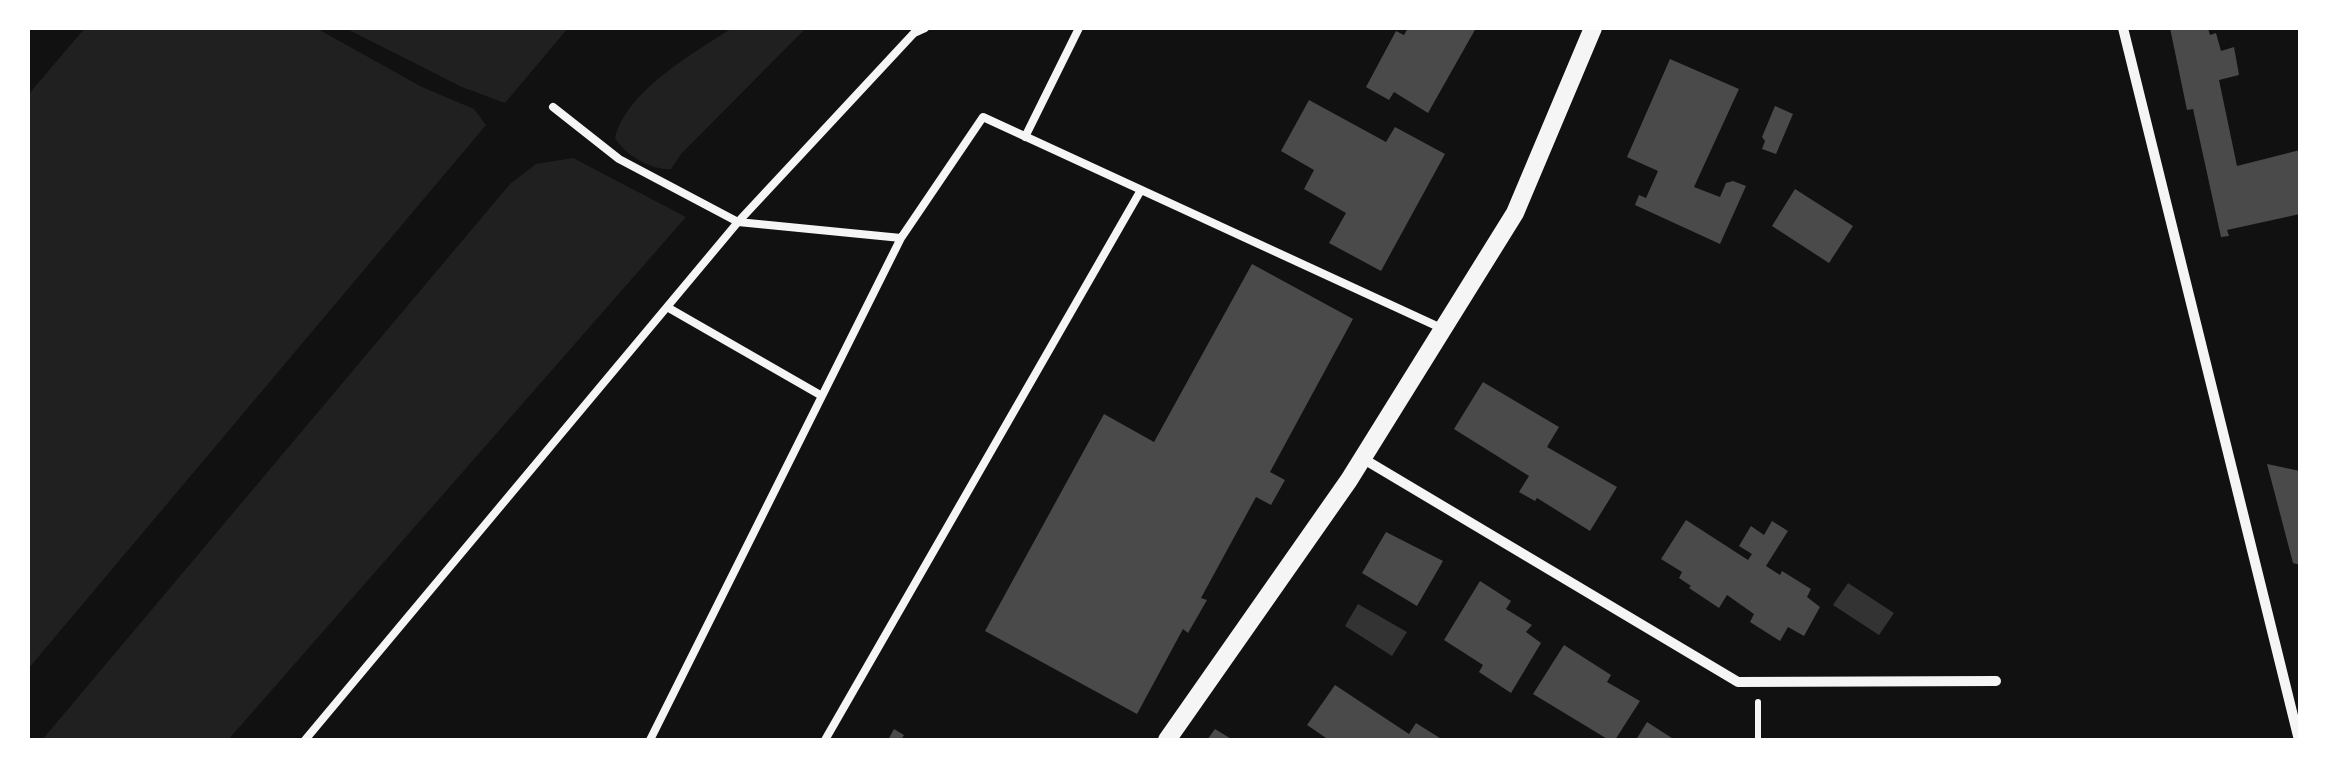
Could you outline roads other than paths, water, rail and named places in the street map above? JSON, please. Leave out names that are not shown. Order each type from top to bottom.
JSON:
[{"type":"street","points":[[1166,740],[1362,458],[1515,214],[1593,28]]},
{"type":"street","points":[[2123,28],[2299,740]]},
{"type":"street","points":[[1362,458],[1738,682],[1996,681]]},
{"type":"lane","points":[[306,740],[738,222],[914,33],[925,28]]},
{"type":"lane","points":[[1026,136],[1079,28]]},
{"type":"lane","points":[[552,107],[619,160],[738,222],[901,238]]},
{"type":"lane","points":[[650,740],[901,238],[983,117],[1443,329]]},
{"type":"lane","points":[[826,740],[1141,190]]},
{"type":"lane","points":[[667,307],[822,396]]}]
